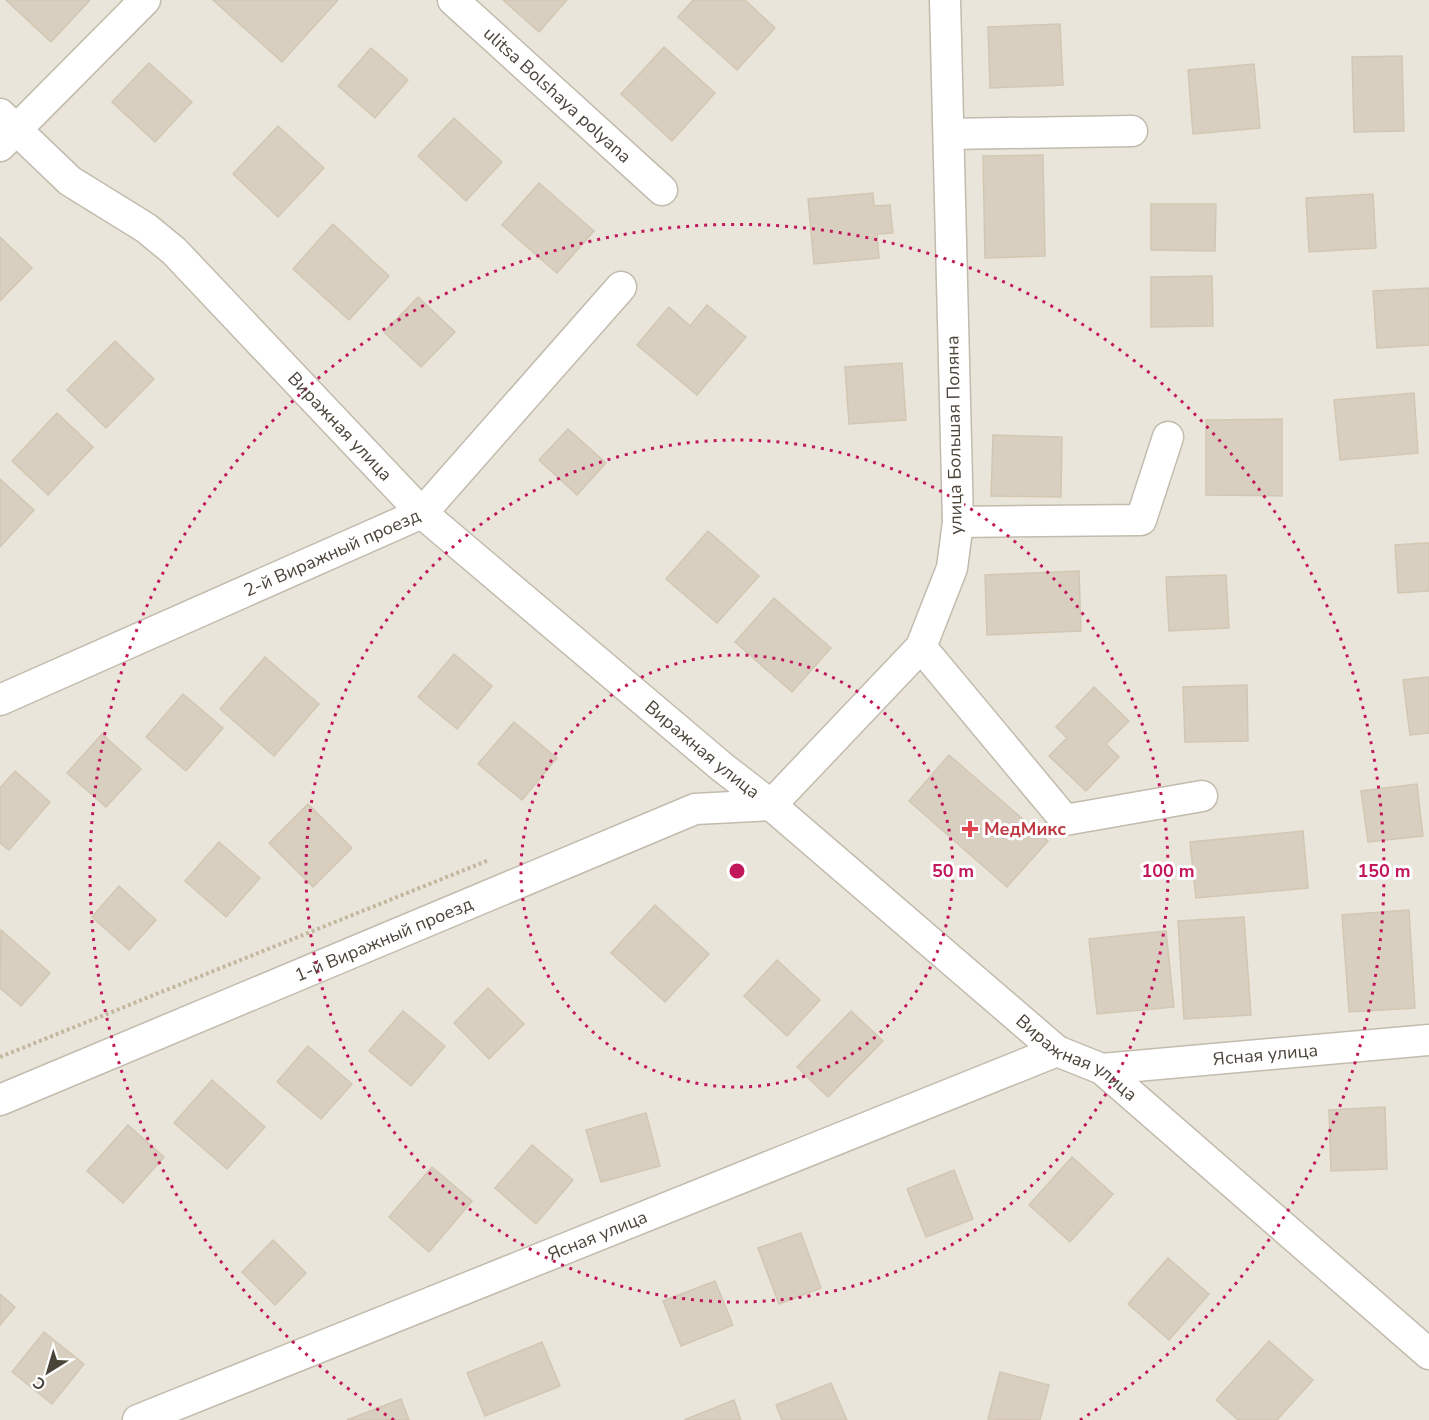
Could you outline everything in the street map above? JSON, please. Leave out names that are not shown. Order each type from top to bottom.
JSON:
[{"type":"street","points":[[6,130],[145,0]]},
{"type":"street","name":"ulitsa Bolshaya polyana","points":[[453,0],[662,190]]},
{"type":"street","name":"улица Большая Поляна","points":[[771,805],[921,647],[952,568],[958,522],[945,0]]},
{"type":"street","name":"Виражная улица","points":[[6,130],[70,181],[146,228],[174,251],[422,513],[771,805],[1057,1051],[1102,1069],[1429,1354]]},
{"type":"street","points":[[949,134],[1132,131]]},
{"type":"street","name":"2-й Виражный проезд","points":[[0,700],[422,513],[621,287]]},
{"type":"street","points":[[958,522],[1141,520],[1168,437]]},
{"type":"street","points":[[921,647],[1065,820],[1202,796]]},
{"type":"street","name":"1-й Виражный проезд","points":[[0,1100],[695,809],[771,805]]},
{"type":"street","name":"Ясная улица","points":[[1102,1069],[1429,1040]]},
{"type":"street","name":"Ясная улица","points":[[138,1420],[1057,1051]]},
{"type":"path","points":[[0,1057],[500,856]]},
{"type":"shaded area","points":[[0,0],[1429,0],[1429,1420],[0,1420]]},
{"type":"building","points":[[6,0],[90,0],[51,42]]},
{"type":"building","points":[[213,0],[338,0],[282,62]]},
{"type":"building","points":[[503,0],[567,0],[539,32]]},
{"type":"building","points":[[693,0],[745,0],[775,28],[737,70],[678,17]]},
{"type":"building","points":[[1060,24],[1063,85],[990,88],[988,27]]},
{"type":"building","points":[[664,47],[715,93],[672,141],[621,94]]},
{"type":"building","points":[[371,48],[408,80],[375,118],[338,86]]},
{"type":"building","points":[[1402,56],[1404,131],[1354,132],[1352,57]]},
{"type":"building","points":[[149,63],[192,102],[155,142],[112,102]]},
{"type":"building","points":[[1254,64],[1260,128],[1193,134],[1188,70]]},
{"type":"building","points":[[454,118],[502,162],[466,201],[418,156]]},
{"type":"building","points":[[278,126],[324,168],[278,217],[233,174]]},
{"type":"building","points":[[1043,155],[1045,256],[985,258],[983,156]]},
{"type":"building","points":[[539,183],[594,231],[557,273],[502,225]]},
{"type":"building","points":[[873,193],[874,206],[890,205],[893,233],[877,234],[879,258],[814,264],[808,199]]},
{"type":"building","points":[[1373,194],[1376,248],[1309,252],[1306,198]]},
{"type":"building","points":[[1151,204],[1216,204],[1215,251],[1151,250]]},
{"type":"building","points":[[333,224],[389,276],[349,320],[293,269]]},
{"type":"building","points":[[0,237],[32,268],[0,301]]},
{"type":"building","points":[[1212,276],[1213,326],[1151,327],[1151,277]]},
{"type":"building","points":[[1429,288],[1429,345],[1377,348],[1373,291]]},
{"type":"building","points":[[418,297],[455,332],[421,367],[384,332]]},
{"type":"building","points":[[707,305],[746,337],[697,395],[637,345],[669,307],[690,326]]},
{"type":"building","points":[[115,341],[154,379],[106,428],[67,390]]},
{"type":"building","points":[[902,363],[906,420],[849,424],[845,367]]},
{"type":"building","points":[[1414,393],[1418,453],[1340,460],[1334,400]]},
{"type":"building","points":[[57,413],[93,447],[48,495],[12,461]]},
{"type":"building","points":[[1282,419],[1282,496],[1206,495],[1206,420]]},
{"type":"building","points":[[568,429],[606,463],[577,495],[539,460]]},
{"type":"building","points":[[993,435],[1062,437],[1061,497],[991,496]]},
{"type":"building","points":[[0,479],[34,510],[0,547]]},
{"type":"building","points":[[708,531],[759,576],[717,623],[666,579]]},
{"type":"building","points":[[1429,543],[1429,591],[1398,593],[1395,545]]},
{"type":"building","points":[[1079,571],[1081,631],[987,635],[985,575]]},
{"type":"building","points":[[1226,575],[1229,628],[1169,631],[1166,577]]},
{"type":"building","points":[[774,598],[831,648],[792,692],[735,642]]},
{"type":"building","points":[[454,654],[492,686],[457,729],[418,697]]},
{"type":"building","points":[[265,657],[319,704],[274,756],[220,709]]},
{"type":"building","points":[[1429,677],[1429,733],[1410,735],[1403,680]]},
{"type":"building","points":[[1247,685],[1248,741],[1185,742],[1183,687]]},
{"type":"building","points":[[1094,687],[1129,721],[1106,744],[1119,757],[1086,791],[1049,756],[1067,738],[1056,727]]},
{"type":"building","points":[[183,694],[223,728],[186,771],[146,737]]},
{"type":"building","points":[[514,722],[557,758],[522,800],[478,764]]},
{"type":"building","points":[[102,734],[141,769],[106,807],[67,773]]},
{"type":"building","points":[[949,755],[1048,841],[1007,887],[909,801]]},
{"type":"building","points":[[15,771],[50,802],[9,850],[0,843],[0,788]]},
{"type":"building","points":[[1417,784],[1423,836],[1368,842],[1361,791]]},
{"type":"building","points":[[308,804],[352,848],[313,887],[269,843]]},
{"type":"building","points":[[1303,831],[1308,888],[1196,898],[1190,842]]},
{"type":"building","points":[[219,842],[260,878],[226,917],[185,881]]},
{"type":"building","points":[[119,886],[156,920],[129,950],[92,917]]},
{"type":"building","points":[[655,905],[709,954],[665,1002],[611,953]]},
{"type":"building","points":[[1409,910],[1415,1008],[1349,1012],[1342,915]]},
{"type":"building","points":[[1244,917],[1251,1015],[1184,1019],[1178,921]]},
{"type":"building","points":[[1,930],[50,973],[21,1006],[0,988]]},
{"type":"building","points":[[1166,931],[1174,1007],[1097,1014],[1089,939]]},
{"type":"building","points":[[777,960],[820,1000],[787,1036],[744,996]]},
{"type":"building","points":[[488,988],[524,1024],[489,1059],[454,1023]]},
{"type":"building","points":[[403,1011],[445,1046],[411,1086],[369,1051]]},
{"type":"building","points":[[851,1011],[883,1041],[828,1097],[797,1067]]},
{"type":"building","points":[[308,1046],[352,1084],[321,1119],[277,1082]]},
{"type":"building","points":[[212,1080],[265,1127],[227,1169],[174,1123]]},
{"type":"building","points":[[1385,1107],[1387,1169],[1331,1171],[1329,1110]]},
{"type":"building","points":[[646,1113],[660,1166],[601,1182],[586,1130]]},
{"type":"building","points":[[128,1125],[164,1157],[123,1203],[87,1171]]},
{"type":"building","points":[[532,1145],[573,1180],[536,1224],[495,1188]]},
{"type":"building","points":[[1072,1157],[1113,1194],[1070,1242],[1029,1205]]},
{"type":"building","points":[[432,1167],[472,1201],[429,1252],[389,1217]]},
{"type":"building","points":[[954,1170],[973,1219],[926,1237],[907,1189]]},
{"type":"building","points":[[801,1233],[821,1288],[779,1304],[758,1248]]},
{"type":"building","points":[[273,1240],[306,1273],[275,1305],[242,1272]]},
{"type":"building","points":[[1168,1258],[1209,1294],[1169,1340],[1128,1304]]},
{"type":"building","points":[[715,1281],[733,1325],[681,1346],[663,1301]]},
{"type":"building","points":[[0,1294],[15,1307],[0,1325]]},
{"type":"building","points":[[44,1332],[84,1364],[52,1404],[12,1372]]},
{"type":"building","points":[[1269,1341],[1313,1380],[1277,1420],[1238,1420],[1216,1400]]},
{"type":"building","points":[[542,1342],[560,1386],[485,1416],[467,1373]]},
{"type":"building","points":[[1000,1372],[1049,1385],[1040,1420],[988,1419]]},
{"type":"building","points":[[831,1383],[847,1420],[782,1420],[776,1405]]},
{"type":"building","points":[[401,1399],[409,1420],[347,1420]]},
{"type":"building","points":[[734,1400],[741,1420],[684,1420]]},
{"type":"place","name":"МедМикс","points":[[970,829]]}]
